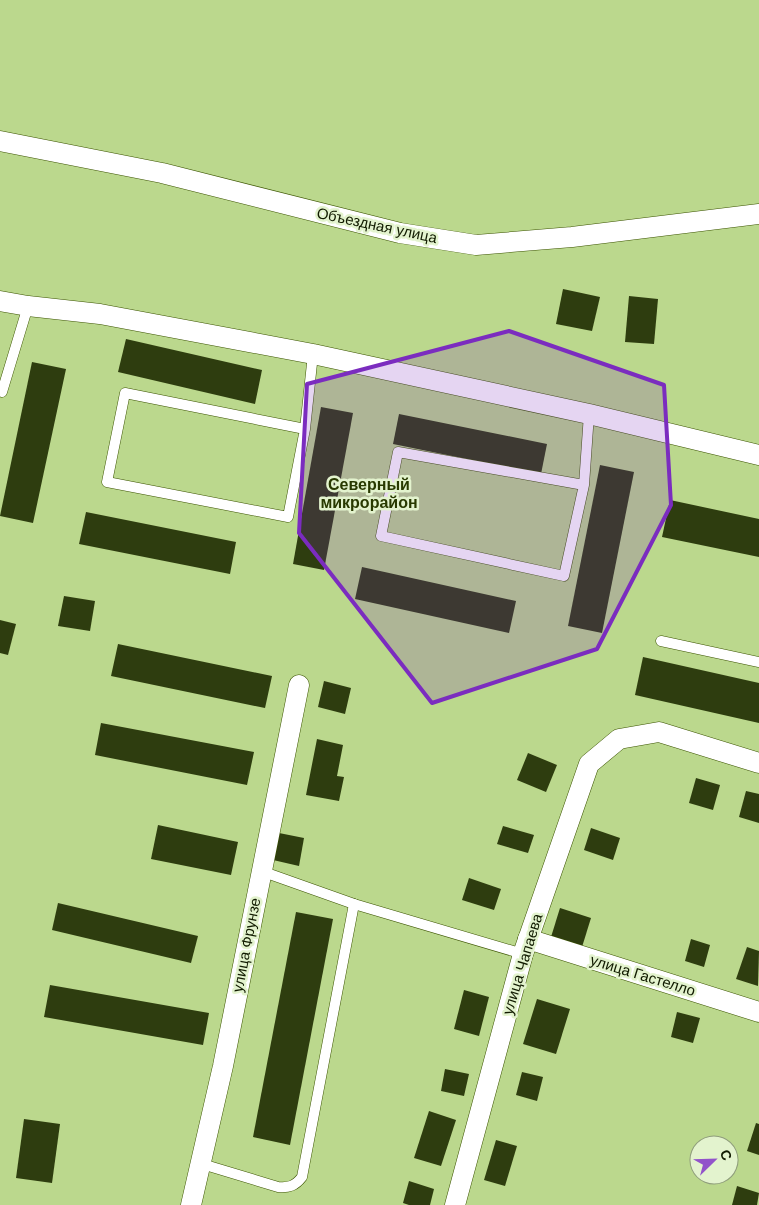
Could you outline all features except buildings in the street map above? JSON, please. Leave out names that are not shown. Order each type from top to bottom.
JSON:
[{"type":"street","name":"Объездная улица","points":[[0,141],[162,173],[400,233],[476,244],[572,238],[759,214]]},
{"type":"street","points":[[0,301],[100,314],[313,354],[589,414],[759,455]]},
{"type":"street","name":"улица Фрунзе","points":[[191,1205],[202,1164],[298,685]]},
{"type":"street","name":"улица Чапаева","points":[[455,1205],[525,947],[589,764],[618,739],[659,732],[759,763]]},
{"type":"street","name":"улица Гастелло","points":[[525,947],[759,1012]]},
{"type":"lane","points":[[1,395],[28,306]]},
{"type":"lane","points":[[305,428],[125,393],[108,482],[288,517],[305,428],[313,354]]},
{"type":"lane","points":[[584,485],[398,452],[381,536],[564,576],[584,485],[589,414]]},
{"type":"lane","points":[[661,641],[759,662]]},
{"type":"lane","points":[[261,870],[354,904],[525,947]]},
{"type":"lane","points":[[202,1164],[278,1187],[288,1188],[297,1184],[302,1178],[354,904]]},
{"type":"highlighted area","points":[[509,331],[664,385],[671,505],[597,649],[432,703],[299,533],[307,384]]},
{"type":"district","name":"Северный микрорайон","points":[[369,493]]}]
